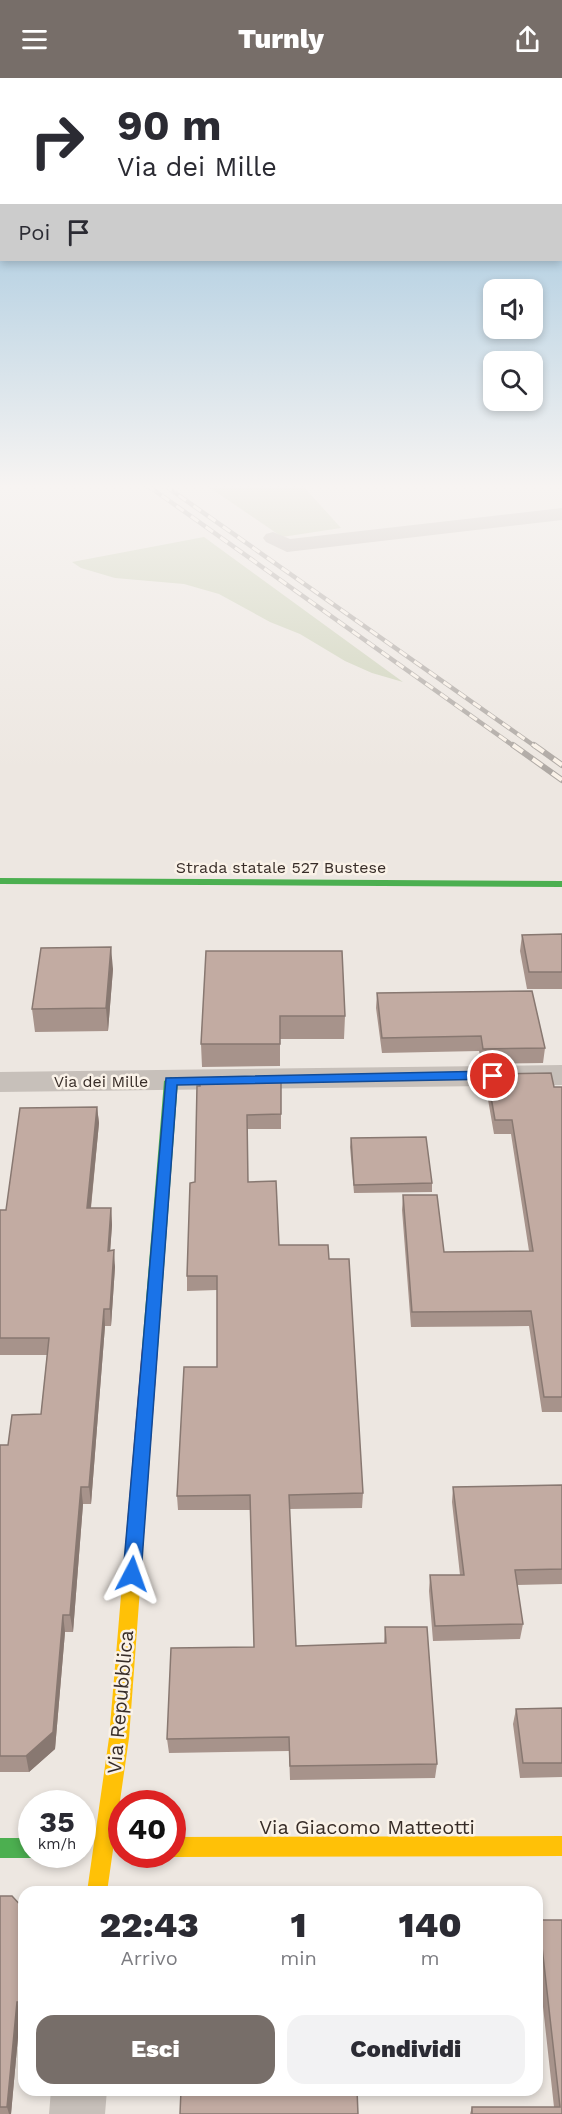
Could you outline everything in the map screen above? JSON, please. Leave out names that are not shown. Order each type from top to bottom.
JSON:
[{"type":"street","name":"Strada statale 527 Bustese","points":[[0,881],[562,885]]},
{"type":"street","name":"Via dei Mille","points":[[0,1082],[562,1074]]},
{"type":"street","name":"Via Repubblica","points":[[97,1886],[99,1847],[119,1738],[171,1081]]},
{"type":"street","name":"Via Giacomo Matteotti","points":[[186,1847],[562,1846]]},
{"type":"street","points":[[99,1847],[108,1847]]},
{"type":"street","points":[[0,1848],[18,1848]]},
{"type":"street","points":[[77,2114],[78,2096]]},
{"type":"green space","points":[[138,580],[263,580],[403,682],[372,673],[345,661],[300,634],[270,622],[219,594],[184,584]]},
{"type":"building","points":[[562,934],[562,972],[529,972],[522,935]]},
{"type":"building","points":[[111,947],[106,1008],[32,1009],[41,948]]},
{"type":"building","points":[[206,951],[342,951],[345,1016],[280,1016],[280,1044],[201,1044]]},
{"type":"building","points":[[532,991],[545,1048],[483,1049],[481,1036],[382,1038],[377,993]]},
{"type":"building","points":[[551,1073],[554,1087],[562,1087],[562,1397],[544,1397],[531,1311],[412,1312],[403,1195],[437,1195],[444,1252],[533,1251],[512,1120],[495,1120],[487,1074]]},
{"type":"building","points":[[281,1077],[281,1114],[247,1115],[248,1182],[276,1181],[279,1245],[328,1245],[329,1259],[349,1259],[363,1493],[289,1495],[296,1646],[386,1643],[385,1627],[427,1627],[437,1764],[290,1766],[289,1737],[167,1739],[171,1648],[254,1647],[250,1495],[177,1496],[184,1367],[217,1367],[217,1276],[187,1276],[190,1183],[195,1182],[197,1086],[200,1086],[200,1078]]},
{"type":"building","points":[[97,1107],[87,1208],[111,1208],[108,1251],[114,1250],[110,1309],[104,1309],[89,1487],[81,1487],[70,1615],[63,1615],[53,1732],[26,1756],[0,1756],[0,1445],[8,1445],[12,1415],[41,1414],[49,1338],[0,1338],[0,1210],[6,1210],[20,1108]]},
{"type":"building","points":[[426,1137],[432,1183],[354,1185],[351,1138]]},
{"type":"building","points":[[562,1485],[562,1569],[515,1570],[523,1624],[435,1626],[430,1575],[464,1575],[453,1487]]},
{"type":"building","points":[[562,1708],[562,1763],[523,1763],[516,1709]]},
{"type":"building","points":[[0,1896],[12,1896],[18,1902],[18,2002],[7,2107],[0,2107]]},
{"type":"building","points":[[543,1920],[562,1920],[562,2114],[472,2114],[472,2107],[560,2107],[543,1956]]},
{"type":"building","points":[[181,2096],[357,2096],[358,2114],[180,2114]]},
{"type":"railway","points":[[280,580],[515,747]]},
{"type":"railway","points":[[299,580],[536,747]]},
{"type":"railway","points":[[513,745],[562,780]]},
{"type":"railway","points":[[534,745],[562,765]]},
{"type":"traffic: fast","points":[[0,881],[562,884]]},
{"type":"traffic: fast","points":[[150,1348],[171,1081]]},
{"type":"traffic: fast","points":[[0,1848],[18,1848]]},
{"type":"traffic: slow","points":[[98,1886],[119,1738],[134,1548]]},
{"type":"traffic: slow","points":[[186,1847],[562,1846]]},
{"type":"traffic: jam","points":[[134,1548],[150,1348]]},
{"type":"route","points":[[132,1574],[171,1081],[493,1076]]}]
